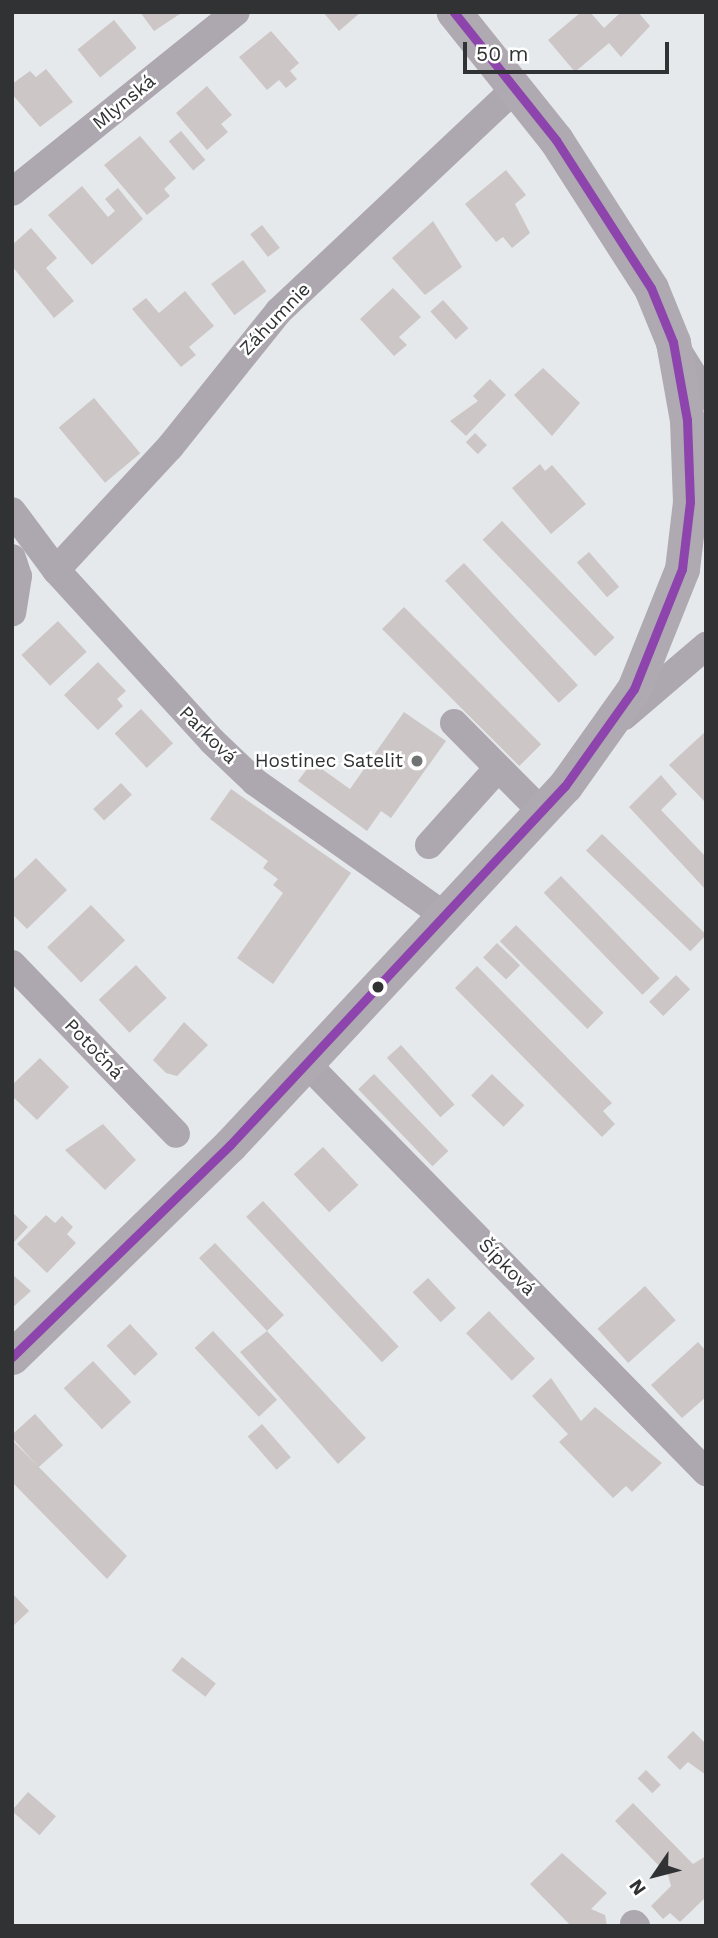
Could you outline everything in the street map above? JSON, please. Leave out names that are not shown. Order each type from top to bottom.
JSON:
[{"type":"main road","points":[[12,1357],[307,1064],[542,812],[611,727],[669,608],[682,569],[698,491],[673,342],[627,247],[516,88],[454,12]]},
{"type":"street","name":"Mlynská","points":[[12,192],[236,12]]},
{"type":"street","name":"Záhumnie","points":[[56,570],[170,447],[279,311],[516,88]]},
{"type":"street","points":[[673,342],[706,396]]},
{"type":"street","name":"Parková","points":[[12,511],[56,570],[212,741],[255,782],[445,916]]},
{"type":"street","points":[[12,558],[18,576],[12,613]]},
{"type":"street","points":[[611,727],[706,646]]},
{"type":"street","points":[[454,723],[542,812]]},
{"type":"street","points":[[429,845],[498,768]]},
{"type":"street","name":"Potočná","points":[[12,964],[176,1134]]},
{"type":"street","name":"Šípková","points":[[307,1064],[706,1472]]},
{"type":"building","points":[[140,12],[183,12],[154,31]]},
{"type":"building","points":[[323,12],[361,12],[339,31]]},
{"type":"building","points":[[581,12],[590,12],[604,28],[621,12],[638,12],[650,26],[621,57],[609,43],[575,72],[548,40]]},
{"type":"building","points":[[114,20],[137,48],[100,78],[77,50]]},
{"type":"building","points":[[271,31],[299,63],[290,71],[297,79],[286,88],[279,80],[267,90],[239,57]]},
{"type":"building","points":[[46,69],[73,102],[40,127],[12,94],[12,84],[30,71],[36,77]]},
{"type":"building","points":[[207,86],[232,115],[221,124],[228,132],[207,150],[176,113]]},
{"type":"building","points":[[181,131],[205,160],[193,170],[169,141]]},
{"type":"building","points":[[140,136],[176,178],[164,189],[170,196],[147,215],[104,165]]},
{"type":"building","points":[[506,170],[526,195],[515,204],[530,233],[512,248],[503,237],[496,242],[465,204]]},
{"type":"building","points":[[82,186],[108,217],[115,211],[105,199],[118,188],[143,219],[92,265],[48,215]]},
{"type":"building","points":[[433,221],[462,267],[425,295],[392,258]]},
{"type":"building","points":[[262,225],[280,248],[268,257],[250,234]]},
{"type":"building","points":[[31,228],[57,258],[46,268],[74,301],[54,318],[12,266],[12,245]]},
{"type":"building","points":[[243,260],[266,291],[235,315],[211,284]]},
{"type":"building","points":[[393,288],[421,317],[399,337],[407,345],[394,356],[360,319]]},
{"type":"building","points":[[185,291],[214,326],[189,347],[196,355],[181,367],[132,309],[146,298],[159,313]]},
{"type":"building","points":[[443,300],[468,328],[456,340],[430,311]]},
{"type":"building","points":[[543,368],[580,403],[552,436],[514,395]]},
{"type":"building","points":[[490,379],[506,395],[466,436],[450,421],[478,401],[473,396]]},
{"type":"building","points":[[94,398],[140,453],[105,483],[59,428]]},
{"type":"building","points":[[475,433],[487,445],[478,454],[466,442]]},
{"type":"building","points":[[540,464],[545,471],[552,465],[586,504],[551,534],[512,488]]},
{"type":"building","points":[[502,521],[615,638],[595,656],[483,540]]},
{"type":"building","points":[[589,552],[619,587],[607,597],[577,562]]},
{"type":"building","points":[[464,563],[578,685],[559,703],[445,581]]},
{"type":"building","points":[[404,607],[541,744],[519,766],[382,629]]},
{"type":"building","points":[[58,621],[87,652],[50,686],[21,655]]},
{"type":"building","points":[[98,662],[126,691],[117,699],[123,706],[98,730],[64,695]]},
{"type":"building","points":[[141,709],[173,743],[147,768],[115,734]]},
{"type":"building","points":[[404,712],[446,741],[391,818],[381,811],[367,831],[298,781],[312,762],[350,789]]},
{"type":"building","points":[[706,731],[706,803],[669,765]]},
{"type":"building","points":[[661,775],[677,794],[661,810],[706,857],[706,890],[629,807]]},
{"type":"building","points":[[121,783],[132,795],[104,821],[93,809]]},
{"type":"building","points":[[231,789],[351,873],[273,984],[237,958],[283,893],[273,885],[278,879],[263,868],[268,861],[210,819]]},
{"type":"building","points":[[602,834],[706,934],[690,951],[586,851]]},
{"type":"building","points":[[36,858],[67,890],[27,929],[12,914],[12,881]]},
{"type":"building","points":[[561,876],[660,978],[642,995],[544,893]]},
{"type":"building","points":[[91,905],[125,940],[81,983],[47,947]]},
{"type":"building","points":[[516,925],[604,1013],[587,1029],[500,941]]},
{"type":"building","points":[[497,943],[520,965],[506,980],[483,957]]},
{"type":"building","points":[[136,965],[167,998],[129,1033],[99,1000]]},
{"type":"building","points":[[477,966],[612,1103],[603,1111],[615,1124],[602,1137],[455,988]]},
{"type":"building","points":[[676,975],[690,989],[663,1016],[649,1002]]},
{"type":"building","points":[[184,1022],[208,1045],[177,1076],[166,1073],[153,1060]]},
{"type":"building","points":[[401,1045],[455,1104],[440,1117],[387,1058]]},
{"type":"building","points":[[40,1058],[69,1087],[37,1120],[12,1096],[12,1085]]},
{"type":"building","points":[[374,1074],[448,1151],[433,1166],[358,1089]]},
{"type":"building","points":[[492,1074],[524,1105],[504,1127],[471,1096]]},
{"type":"building","points":[[103,1124],[136,1160],[105,1190],[65,1150]]},
{"type":"building","points":[[323,1147],[358,1185],[329,1212],[294,1174]]},
{"type":"building","points":[[263,1201],[399,1347],[382,1362],[246,1217]]},
{"type":"building","points":[[12,1212],[28,1227],[14,1242],[12,1240]]},
{"type":"building","points":[[46,1215],[55,1223],[62,1216],[73,1227],[67,1234],[76,1243],[47,1273],[17,1244]]},
{"type":"building","points":[[215,1243],[284,1315],[267,1331],[199,1258]]},
{"type":"building","points":[[12,1274],[31,1291],[12,1308]]},
{"type":"building","points":[[428,1278],[456,1308],[441,1322],[413,1292]]},
{"type":"building","points":[[645,1286],[676,1320],[628,1363],[597,1329]]},
{"type":"building","points":[[489,1311],[535,1358],[512,1381],[466,1333]]},
{"type":"building","points":[[130,1324],[158,1354],[135,1376],[107,1346]]},
{"type":"building","points":[[213,1331],[277,1400],[259,1417],[195,1348]]},
{"type":"building","points":[[267,1331],[366,1438],[338,1464],[240,1352]]},
{"type":"building","points":[[698,1342],[706,1351],[706,1397],[682,1418],[651,1385]]},
{"type":"building","points":[[93,1361],[131,1402],[102,1429],[64,1388]]},
{"type":"building","points":[[551,1378],[581,1421],[595,1407],[662,1463],[632,1492],[626,1486],[613,1498],[559,1442],[568,1434],[532,1396]]},
{"type":"building","points":[[35,1414],[63,1445],[39,1467],[12,1438],[12,1435]]},
{"type":"building","points":[[262,1424],[291,1457],[277,1470],[248,1436]]},
{"type":"building","points":[[12,1440],[127,1556],[107,1579],[12,1482]]},
{"type":"building","points":[[12,1593],[29,1611],[12,1627]]},
{"type":"building","points":[[182,1657],[216,1683],[205,1697],[172,1670]]},
{"type":"building","points":[[693,1731],[706,1744],[706,1775],[688,1762],[680,1770],[667,1757]]},
{"type":"building","points":[[646,1770],[661,1785],[652,1793],[638,1778]]},
{"type":"building","points":[[28,1792],[56,1816],[40,1835],[12,1811]]},
{"type":"building","points":[[633,1803],[693,1864],[706,1856],[706,1897],[680,1922],[670,1913],[663,1919],[651,1906],[671,1886],[668,1875],[615,1821]]},
{"type":"building","points":[[562,1853],[607,1893],[591,1909],[605,1915],[607,1926],[571,1926],[530,1884]]},
{"type":"transit line","points":[[12,1357],[230,1145],[565,786],[634,689],[682,569],[690,502],[687,420],[673,342],[651,288],[556,140],[454,12]]},
{"type":"place","name":"Hostinec Satelit","points":[[417,761]]}]
